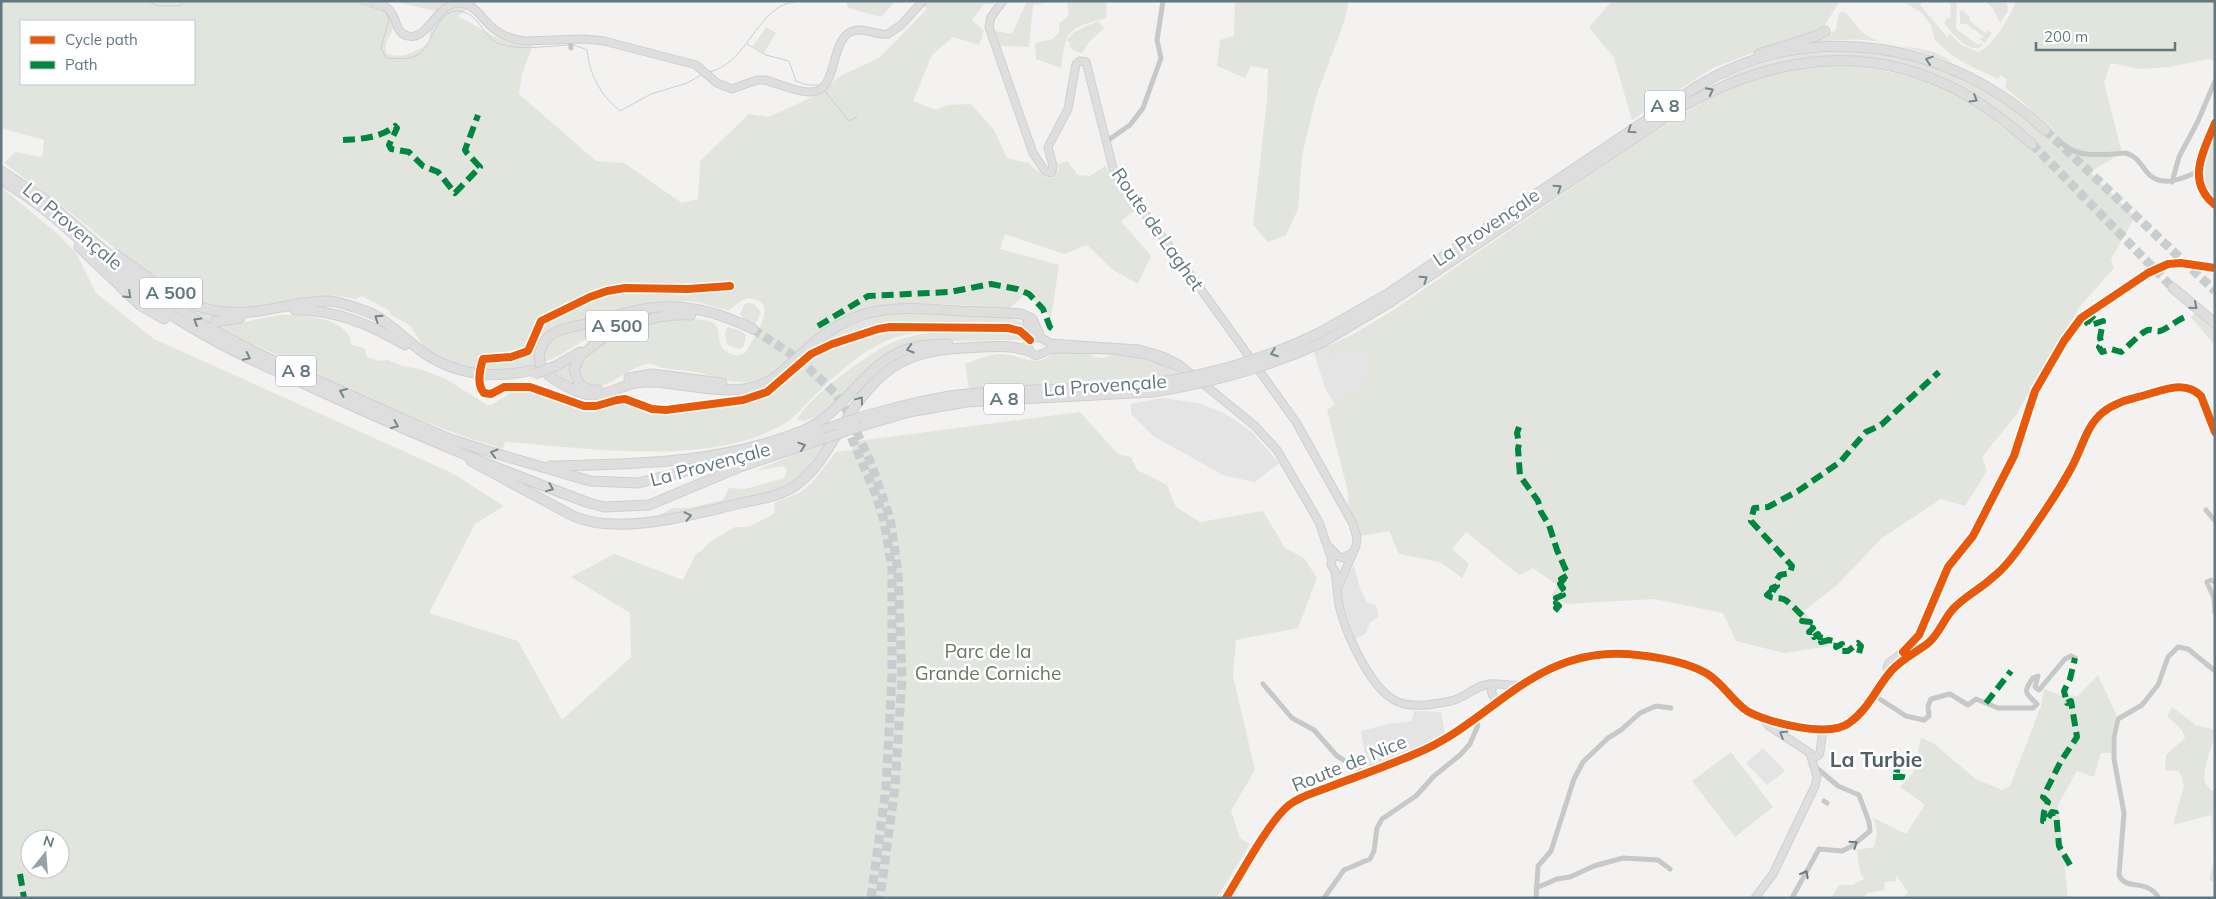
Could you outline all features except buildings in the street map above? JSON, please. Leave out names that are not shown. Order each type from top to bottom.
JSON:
[{"type":"highway","points":[[1702,83],[1736,62],[1816,36],[1825,31]]},
{"type":"highway","name":"La Provençale","points":[[1,171],[44,199],[148,288],[188,316],[224,336],[306,376],[437,433],[484,450],[596,482],[642,483],[737,458],[860,417],[923,401],[955,395],[1009,390],[1140,385],[1177,380],[1227,368],[1321,338],[1702,83],[1739,66],[1786,52],[1820,47],[1868,47],[1904,53],[1943,64],[1986,86],[2014,105],[2044,130]]},
{"type":"highway","name":"La Provençale","points":[[1,180],[52,216],[137,290],[171,315],[208,337],[272,369],[440,444],[589,503],[604,507],[638,507],[656,503],[732,470],[858,427],[909,412],[961,402],[1153,392],[1201,383],[1248,371],[1288,357],[1392,301],[1675,111],[1715,88],[1769,69],[1807,62],[1828,61],[1879,64],[1926,76],[1963,93],[2000,116],[2032,144]]},
{"type":"highway","points":[[1959,64],[2001,90],[2014,105]]},
{"type":"highway","name":"A 500","points":[[52,216],[75,243],[130,297],[149,312],[164,319]]},
{"type":"highway","name":"A 500","points":[[78,228],[179,298],[208,310],[241,314],[320,302],[336,302],[373,314],[429,356],[454,368],[495,375],[534,372]]},
{"type":"highway","points":[[2173,288],[2215,323]]},
{"type":"highway","points":[[687,309],[671,307],[652,308],[558,331],[550,336],[541,348],[540,354],[543,369],[550,378],[591,395],[603,394],[620,386],[638,381],[726,389],[747,388],[758,386],[775,377],[822,336],[845,322],[870,312],[908,308],[1016,314],[1030,326],[1034,342]]},
{"type":"highway","name":"A 500","points":[[215,322],[280,311],[324,312],[376,328],[426,359],[457,373],[497,379],[534,372],[554,364],[640,321],[676,314],[717,319],[752,331],[723,316],[687,309],[654,312],[629,320],[554,364]]},
{"type":"highway","points":[[602,339],[581,355],[574,369],[579,384],[590,390],[602,389],[630,378],[652,374],[747,388]]},
{"type":"highway","points":[[440,444],[581,520],[596,523],[655,522],[768,497],[793,488],[814,468],[858,402],[874,382],[904,361],[933,351],[958,348],[1006,348],[1034,342]]},
{"type":"highway","points":[[541,466],[669,463],[729,453],[813,426],[838,406],[881,364],[903,351],[934,344],[1018,344],[1034,342]]},
{"type":"main road","points":[[373,1],[390,9],[399,30],[409,36],[422,33],[445,7],[461,3],[473,8],[494,29],[514,40],[571,43],[604,41],[696,65],[723,86],[732,89],[757,80],[764,80],[803,92],[815,92],[822,88],[828,80],[839,46],[849,33],[859,30],[888,34],[901,25],[923,1]]},
{"type":"main road","name":"Route de Laghet","points":[[1003,1],[991,17],[991,32],[1030,147],[1045,171],[1051,172],[1053,169],[1048,147],[1068,109],[1075,67],[1080,61],[1088,64],[1113,168],[1119,180],[1296,422],[1340,500],[1356,532],[1355,550],[1341,562]]},
{"type":"main road","points":[[2215,123],[2198,172],[2204,194],[2215,205]]},
{"type":"main road","points":[[1887,676],[1889,663],[1911,646],[1919,635],[1945,572],[1973,536],[2014,456],[2035,391],[2060,346],[2075,325],[2086,314],[2157,268],[2181,262],[2215,268]]},
{"type":"main road","points":[[1034,342],[1036,356],[1058,349],[1130,352],[1147,354],[1186,370]]},
{"type":"main road","points":[[1034,342],[1045,352]]},
{"type":"main road","points":[[1034,342],[1139,349],[1169,358],[1247,419],[1273,445],[1316,517],[1328,545],[1341,562],[1338,587]]},
{"type":"main road","points":[[1823,730],[1819,755],[1811,755],[1769,726],[1766,718],[1823,730],[1839,728],[1848,724],[1862,713],[1887,676],[1899,664],[1929,642],[1953,609],[2003,568],[2023,543],[2071,469],[2093,422],[2106,410],[2118,402],[2162,390],[2186,388],[2197,392],[2201,396],[2215,432]]},
{"type":"main road","points":[[1338,587],[1331,565],[1341,562]]},
{"type":"main road","points":[[1334,571],[1341,562]]},
{"type":"main road","name":"Route de Nice","points":[[1338,587],[1342,613],[1373,682],[1389,698],[1401,703],[1414,705],[1458,700],[1479,687],[1497,692],[1521,685],[1556,666],[1602,654],[1643,656],[1697,669],[1721,684],[1744,709],[1766,718]]},
{"type":"main road","name":"Route de Nice","points":[[1226,898],[1276,819],[1288,806],[1299,798],[1418,753],[1442,740],[1489,706],[1497,692],[1499,683],[1505,686],[1521,685]]},
{"type":"main road","points":[[1497,692],[1505,686]]},
{"type":"main road","points":[[1756,898],[1773,874],[1815,786],[1817,777],[1811,755]]},
{"type":"street","points":[[1107,141],[1130,124],[1143,108],[1161,58],[1157,40],[1163,1]]},
{"type":"street","points":[[2172,182],[2179,157],[2198,121],[2215,80]]},
{"type":"street","points":[[2064,145],[2071,151],[2081,154],[2126,153],[2132,155],[2154,178],[2172,182],[2184,179],[2198,172]]},
{"type":"street","points":[[481,369],[484,358],[511,357],[528,351],[541,321],[590,297],[625,288],[688,289],[730,286]]},
{"type":"street","points":[[479,382],[480,388],[484,393],[491,394],[504,387],[530,387],[590,407],[625,399],[647,407],[666,410],[684,409],[711,403],[754,398],[774,388],[812,354],[847,338],[884,328],[1008,328],[1020,331],[1034,342]]},
{"type":"street","points":[[2206,510],[2215,521]]},
{"type":"street","points":[[2215,582],[2211,580],[2207,582],[2214,598],[2215,613]]},
{"type":"street","points":[[2159,898],[2147,886],[2128,884],[2120,879],[2118,875],[2124,807],[2114,760],[2115,729],[2118,719],[2140,707],[2158,685],[2168,657],[2178,647],[2188,649],[2215,671]]},
{"type":"street","points":[[1875,696],[1911,718],[1924,720],[1929,716],[1929,702],[1935,697],[1953,694],[1968,705],[1976,699],[1998,708],[2035,708],[2037,704],[2026,692],[2033,678],[2038,676],[2035,687],[2039,690],[2065,658],[2071,656],[2075,658]]},
{"type":"street","points":[[1263,684],[1292,718],[1314,730],[1337,756],[1360,770],[1362,774]]},
{"type":"street","points":[[1536,898],[1538,866],[1551,851],[1574,779],[1583,762],[1608,738],[1621,730],[1640,713],[1656,706],[1671,708]]},
{"type":"street","points":[[1324,898],[1344,870],[1370,859],[1374,850],[1377,828],[1382,818],[1416,796],[1470,744],[1478,725],[1474,718]]},
{"type":"street","points":[[1792,898],[1818,849],[1842,851],[1852,846],[1870,830],[1860,798],[1815,769]]},
{"type":"street","points":[[1536,888],[1557,879],[1570,877],[1623,858],[1658,860],[1670,869]]},
{"type":"shaded area","points":[[1358,350],[1365,355],[1368,375],[1355,390],[1335,405],[1325,388],[1315,356],[1335,355]]},
{"type":"shaded area","points":[[1162,398],[1198,403],[1224,413],[1252,432],[1279,463],[1255,482],[1225,476],[1153,436],[1131,414],[1131,404]]},
{"type":"shaded area","points":[[1354,566],[1360,588],[1367,603],[1376,605],[1379,616],[1370,623],[1365,634],[1355,639],[1342,601],[1341,586],[1346,573]]},
{"type":"shaded area","points":[[1414,711],[1441,712],[1445,735],[1418,748],[1367,767],[1361,731],[1388,724],[1412,721]]},
{"type":"shaded area","points":[[1763,748],[1785,771],[1767,785],[1746,763]]},
{"type":"green space","points":[[1,1],[365,1],[389,14],[393,29],[385,46],[387,54],[399,56],[414,52],[429,43],[430,29],[443,13],[393,1],[479,1],[458,16],[495,37],[533,45],[522,74],[519,94],[596,161],[624,163],[682,203],[698,199],[700,161],[749,114],[769,117],[823,92],[840,76],[879,58],[927,9],[919,1],[996,1],[993,4],[984,4],[972,20],[984,31],[979,45],[953,37],[932,55],[913,101],[936,110],[947,105],[971,104],[994,130],[1007,158],[1028,163],[1045,177],[1054,178],[1058,164],[1067,161],[1078,175],[1090,176],[1105,166],[1136,210],[1121,221],[1151,256],[1138,284],[1113,270],[1087,245],[1064,254],[1005,234],[1000,249],[1059,265],[1051,318],[1026,293],[1010,308],[940,304],[892,305],[869,309],[847,316],[820,333],[784,365],[765,378],[756,381],[726,380],[696,372],[662,368],[651,364],[642,365],[599,386],[582,381],[577,372],[585,359],[609,339],[640,326],[656,322],[700,319],[713,323],[716,326],[720,343],[725,351],[740,355],[745,353],[760,326],[764,311],[763,305],[759,301],[750,299],[744,300],[727,310],[697,302],[662,302],[643,305],[552,329],[537,364],[508,371],[490,371],[451,362],[424,348],[411,326],[391,315],[388,310],[362,296],[356,299],[334,295],[247,309],[215,308],[180,294],[136,265],[66,209],[4,163],[15,152],[42,157],[44,140],[1,128]]},
{"type":"green space","points":[[846,1],[895,1],[881,17],[848,8]]},
{"type":"green space","points":[[1027,1],[1058,1],[1033,5],[1029,47],[1000,46],[995,31],[1012,34]]},
{"type":"green space","points":[[1067,1],[1107,1],[1106,18],[1083,25],[1071,32],[1065,45],[1061,68],[1036,59],[1035,43],[1053,39],[1059,32],[1059,24],[1069,15]]},
{"type":"green space","points":[[1235,1],[1349,1],[1344,22],[1316,97],[1302,156],[1298,209],[1286,235],[1268,242],[1253,225],[1267,100],[1268,69],[1251,66],[1245,78],[1217,66],[1220,40],[1234,36]]},
{"type":"green space","points":[[1612,1],[1840,1],[1821,31],[1776,44],[1713,68],[1632,120],[1614,58],[1589,27]]},
{"type":"green space","points":[[1902,1],[1922,1],[1920,5],[1948,38],[1949,33],[1961,45],[1978,52],[1995,38],[2016,1],[2215,1],[2215,61],[2209,59],[2169,67],[2139,69],[2111,63],[2104,82],[2122,153],[2090,172],[2135,217],[2111,259],[2114,268],[2081,305],[2043,366],[2017,414],[1982,457],[1987,471],[1965,506],[1941,499],[1882,538],[1836,586],[1804,611],[1830,646],[1784,653],[1736,641],[1723,613],[1654,599],[1567,604],[1551,596],[1557,585],[1533,568],[1519,575],[1466,532],[1452,549],[1469,564],[1462,578],[1440,562],[1399,554],[1389,531],[1361,536],[1348,505],[1348,492],[1327,410],[1355,390],[1368,375],[1365,355],[1358,350],[1335,355],[1315,356],[1314,352],[1350,336],[1392,311],[1646,137],[1693,108],[1742,84],[1796,69],[1852,67],[1879,70],[1933,84],[1959,95],[1997,120],[1996,123],[2034,148],[2038,143],[1993,107],[1947,81],[1825,57],[1782,62],[1724,78],[1783,58],[1813,53],[1842,51],[1872,52],[1901,57],[1961,76],[1984,88],[2046,134],[2051,127],[2005,87],[2007,80],[2001,75],[1998,79],[1950,54],[1935,40],[1931,25],[1921,12]]},
{"type":"green space","points":[[1948,1],[1957,1],[1956,29],[1978,45],[1980,45],[1979,43],[1983,45],[1978,48],[1967,46],[1944,23],[1947,18],[1950,18],[1951,5]]},
{"type":"green space","points":[[1985,1],[2007,3],[2008,11],[2000,23],[1992,7]]},
{"type":"green space","points":[[1962,10],[1969,16],[1970,21],[1985,33],[1987,29],[1992,33],[1985,43],[1979,39],[1984,37],[1966,24],[1960,24],[1960,12]]},
{"type":"green space","points":[[1844,12],[1865,35],[1884,42],[1846,40],[1793,44],[1833,32],[1836,29],[1839,13]]},
{"type":"green space","points":[[1098,21],[1104,28],[1089,42],[1082,53],[1074,51],[1069,46],[1071,44],[1067,40],[1074,32]]},
{"type":"green space","points":[[766,27],[776,33],[764,53],[753,46]]},
{"type":"green space","points":[[1898,45],[1933,52],[1953,63],[1921,52]]},
{"type":"green space","points":[[2215,127],[2215,198],[2204,181],[2203,164]]},
{"type":"green space","name":"Parc de la Grande Corniche","points":[[1,187],[59,235],[76,253],[96,293],[154,339],[452,473],[504,506],[475,524],[429,613],[518,641],[562,720],[631,657],[630,613],[571,577],[614,554],[683,580],[696,554],[703,550],[708,543],[735,527],[749,527],[775,513],[774,503],[799,493],[812,483],[836,452],[851,450],[858,441],[1080,412],[1118,454],[1131,457],[1137,470],[1167,485],[1176,507],[1200,522],[1263,511],[1285,548],[1304,558],[1317,578],[1298,628],[1236,640],[1233,676],[1255,770],[1231,811],[1240,838],[1250,844],[1217,898],[1,898]]},
{"type":"green space","points":[[160,288],[238,316],[210,320],[210,325],[176,303]]},
{"type":"green space","points":[[748,303],[755,304],[761,313],[754,326],[740,314],[744,305]]},
{"type":"green space","points":[[905,313],[1006,317],[1021,322],[1028,333],[1020,329],[885,325],[834,340],[808,355],[830,337],[852,325],[877,317]]},
{"type":"green space","points":[[2196,313],[2215,327],[2215,346],[2191,317]]},
{"type":"green space","points":[[280,315],[314,317],[332,322],[346,332],[352,345],[364,348],[367,357],[380,361],[388,360],[446,379],[487,405],[491,405],[512,392],[522,390],[534,391],[594,409],[623,403],[659,414],[742,404],[771,394],[810,359],[839,344],[890,329],[930,329],[891,339],[868,351],[834,377],[791,419],[757,436],[724,445],[687,450],[612,450],[505,442],[503,449],[447,430],[392,408],[218,329],[219,327]]},
{"type":"green space","points":[[622,318],[556,357],[544,362],[545,351],[551,342],[560,336],[572,330]]},
{"type":"green space","points":[[728,327],[741,331],[746,335],[744,346],[739,349],[728,345],[725,331]]},
{"type":"green space","points":[[999,329],[1018,334],[1024,338],[1022,340],[947,341],[910,345],[821,415],[804,421],[797,420],[813,400],[840,376],[883,347],[920,334],[947,330]]},
{"type":"green space","points":[[1055,352],[1087,352],[1094,357],[1104,358],[1113,353],[1144,357],[1182,374],[1109,382],[969,389],[965,364],[998,354],[1035,361],[1041,360]]},
{"type":"green space","points":[[573,361],[570,375],[575,387],[551,373]]},
{"type":"green space","points":[[830,442],[806,472],[791,484],[773,493],[652,519],[673,508],[689,508],[723,500],[729,488],[745,489],[784,478],[787,470],[783,466],[755,471],[807,449]]},
{"type":"green space","points":[[2098,675],[2116,714],[2111,736],[2111,753],[2101,753],[2094,777],[2077,771],[2058,805],[2068,898],[1903,898],[1908,892],[1896,875],[1896,881],[1884,882],[1885,890],[1867,893],[1863,898],[1831,898],[1839,885],[1852,885],[1864,879],[1860,872],[1857,850],[1874,847],[1877,833],[1874,818],[1906,834],[1925,805],[1900,787],[1913,773],[1921,738],[1933,743],[1976,779],[2002,790],[2010,786],[2041,706],[2044,689],[2061,695],[2078,696]]},
{"type":"green space","points":[[2172,707],[2196,725],[2215,730],[2204,773],[2208,787],[2215,792],[2215,882],[2209,880],[2214,860],[2211,815],[2173,825],[2184,785],[2179,771],[2165,770],[2166,755],[2185,738],[2182,730],[2167,716]]},
{"type":"green space","points":[[1731,752],[1773,807],[1735,837],[1692,781]]},
{"type":"waterway","points":[[148,1],[158,6],[180,6],[184,1]]},
{"type":"waterway","points":[[355,1],[386,12],[389,19],[381,48],[386,58],[399,59],[416,56],[424,48],[444,17],[456,11],[470,15],[489,37],[500,44],[525,48],[568,45]]},
{"type":"waterway","points":[[710,72],[722,67],[740,52],[771,13],[783,5],[800,1]]},
{"type":"waterway","points":[[572,44],[587,50],[588,59],[597,84],[620,111],[651,94],[687,83],[703,74]]},
{"type":"waterway","points":[[747,44],[766,55],[789,61],[796,81],[807,85],[819,85]]},
{"type":"waterway","points":[[824,90],[849,121],[857,117]]},
{"type":"tunnel","points":[[2045,130],[2215,291]]},
{"type":"tunnel","points":[[2032,144],[2173,288]]},
{"type":"tunnel","points":[[753,329],[800,360],[835,393],[846,409],[870,461],[890,518],[898,572],[902,678],[895,787],[880,898]]},
{"type":"tunnel","points":[[846,425],[876,495],[884,521],[892,568],[892,675],[886,788],[871,898]]},
{"type":"marked path","points":[[343,140],[377,135],[395,126],[397,128],[389,145],[391,149],[409,152],[423,166],[438,172],[455,193],[480,167],[465,150],[478,115]]},
{"type":"marked path","points":[[818,326],[868,296],[950,292],[991,284],[1017,289],[1029,294],[1043,309],[1050,327],[1056,331]]},
{"type":"marked path","points":[[2094,315],[2087,323],[2091,325],[2103,321],[2100,338],[2102,344],[2099,347],[2102,352],[2111,349],[2121,352],[2145,331],[2160,331],[2188,316]]},
{"type":"marked path","points":[[1859,653],[1861,646],[1858,643],[1848,651],[1842,651],[1842,644],[1836,647],[1837,642],[1829,640],[1821,642],[1824,638],[1819,637],[1818,634],[1814,637],[1813,632],[1809,632],[1813,628],[1807,626],[1810,622],[1802,621],[1805,618],[1791,604],[1783,599],[1767,595],[1770,592],[1777,591],[1772,588],[1777,586],[1776,581],[1780,575],[1790,573],[1792,566],[1751,521],[1754,508],[1768,507],[1798,491],[1840,462],[1866,432],[1881,425],[1939,372]]},
{"type":"marked path","points":[[1519,427],[1517,433],[1520,476],[1538,501],[1568,575],[1561,579],[1567,584],[1560,584],[1563,588],[1559,591],[1563,595],[1556,598],[1560,601],[1556,603],[1559,606],[1556,608],[1562,613]]},
{"type":"marked path","points":[[2070,865],[2059,846],[2056,813],[2052,812],[2046,821],[2043,821],[2048,802],[2043,797],[2061,761],[2077,737],[2071,701],[2067,703],[2064,691],[2070,679],[2075,658]]},
{"type":"marked path","points":[[1986,703],[2011,671]]},
{"type":"marked path","points":[[1893,777],[1902,777],[1903,771],[1894,769]]},
{"type":"marked path","points":[[21,879],[24,898]]},
{"type":"cycle path","points":[[2215,123],[2202,155],[2199,176],[2206,196],[2215,205]]},
{"type":"cycle path","points":[[1903,652],[1919,635],[1948,567],[1973,536],[2014,456],[2035,391],[2064,341],[2081,318],[2148,273],[2168,264],[2181,263],[2215,268]]},
{"type":"cycle path","points":[[730,286],[688,289],[625,288],[607,291],[590,297],[541,321],[528,351],[511,357],[483,359],[479,376],[480,385],[484,393],[491,394],[504,387],[530,387],[584,406],[596,406],[625,399],[652,409],[666,410],[743,400],[767,392],[811,354],[832,344],[878,329],[890,327],[1008,328],[1020,331],[1030,340]]},
{"type":"cycle path","points":[[1226,898],[1264,835],[1281,813],[1293,802],[1308,794],[1406,758],[1444,740],[1515,690],[1539,675],[1565,663],[1594,655],[1627,654],[1668,660],[1688,665],[1706,673],[1747,711],[1757,716],[1783,724],[1813,729],[1828,729],[1849,723],[1867,705],[1892,670],[1931,640],[1953,609],[1997,574],[2010,560],[2059,490],[2073,465],[2091,425],[2102,413],[2116,404],[2165,389],[2188,388],[2201,396],[2215,432]]},
{"type":"district","name":"La Turbie","points":[[1876,760]]}]
